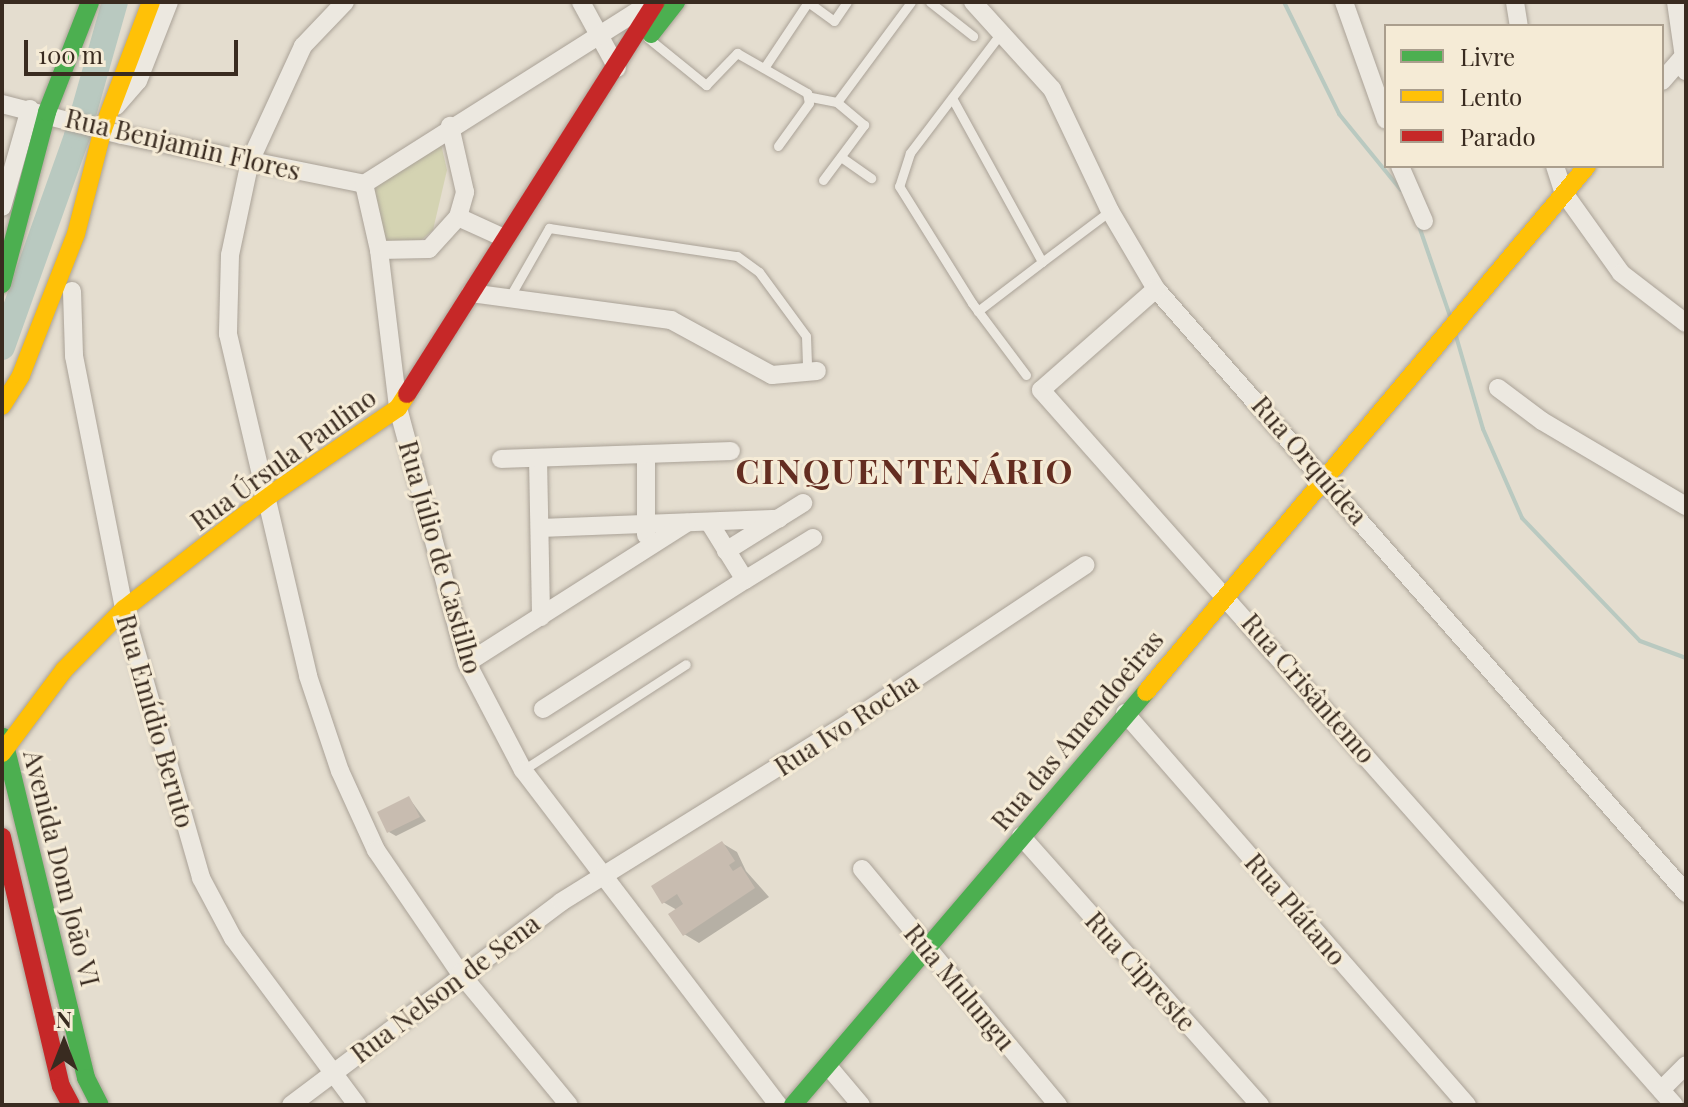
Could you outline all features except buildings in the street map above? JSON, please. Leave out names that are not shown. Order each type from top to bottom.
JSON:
[{"type":"street","points":[[2,207],[15,160],[45,112],[90,2]]},
{"type":"street","points":[[2,406],[21,375],[76,234],[102,123],[151,2]]},
{"type":"street","points":[[102,123],[138,81],[169,2]]},
{"type":"street","points":[[345,2],[303,46],[250,161],[230,255],[228,334],[270,495],[308,676],[340,771],[376,850],[460,973],[569,1105]]},
{"type":"street","points":[[581,2],[617,68]]},
{"type":"street","points":[[364,184],[450,126],[601,37],[653,2]]},
{"type":"street","name":"Rua Úrsula Paulino","points":[[641,34],[653,2]]},
{"type":"street","name":"Rua Úrsula Paulino","points":[[3,745],[64,670],[124,609],[270,495],[398,408],[504,238],[617,68],[641,34],[676,2]]},
{"type":"street","name":"Rua Orquídea","points":[[973,2],[1052,89],[1110,211],[1156,289],[1328,479],[1686,893]]},
{"type":"street","points":[[1344,2],[1384,114]]},
{"type":"street","points":[[1515,2],[1519,24]]},
{"type":"street","points":[[1676,2],[1686,53],[1686,71]]},
{"type":"street","points":[[1664,79],[1686,53]]},
{"type":"street","name":"Rua Benjamin Flores","points":[[2,104],[102,123],[250,161],[364,184]]},
{"type":"street","points":[[2,284],[10,226],[35,161],[45,112]]},
{"type":"street","points":[[379,250],[429,249],[458,217],[465,192],[450,126]]},
{"type":"street","points":[[15,160],[35,161]]},
{"type":"street","points":[[1401,168],[1424,221]]},
{"type":"street","points":[[1556,168],[1564,193],[1621,273],[1686,323]]},
{"type":"street","name":"Rua das Amendoeiras","points":[[793,1105],[1328,479],[1585,168]]},
{"type":"street","name":"Rua Júlio de Castilho","points":[[364,184],[379,250],[398,408],[467,663],[523,770],[778,1105]]},
{"type":"street","points":[[458,217],[504,238]]},
{"type":"street","name":"Rua Crisântemo","points":[[1156,289],[1041,390],[1227,595],[1674,1105]]},
{"type":"street","name":"Rua Emídio Beruto","points":[[72,291],[74,356],[124,609],[201,878],[233,938],[357,1105]]},
{"type":"street","points":[[471,293],[671,320],[772,375],[812,371]]},
{"type":"street","points":[[1498,388],[1542,421],[1686,506]]},
{"type":"street","points":[[501,459],[731,451]]},
{"type":"street","points":[[646,454],[647,551]]},
{"type":"street","points":[[538,458],[541,617]]},
{"type":"street","points":[[726,551],[803,503]]},
{"type":"street","points":[[540,528],[779,519]]},
{"type":"street","points":[[709,522],[745,580]]},
{"type":"street","points":[[467,663],[687,523]]},
{"type":"street","points":[[543,709],[813,538]]},
{"type":"street","name":"Rua Ivo Rocha","points":[[605,879],[1085,565]]},
{"type":"street","name":"Rua Plátano","points":[[1125,713],[1467,1105]]},
{"type":"street","name":"Avenida Dom João VI","points":[[3,745],[86,1078],[100,1105]]},
{"type":"street","name":"Rua Cipreste","points":[[1021,836],[1260,1105]]},
{"type":"street","name":"Avenida Dom João VI","points":[[2,837],[61,1086],[71,1105]]},
{"type":"street","name":"Rua Mulungu","points":[[862,869],[1058,1105]]},
{"type":"street","name":"Rua Nelson de Sena","points":[[291,1105],[460,973],[561,902],[605,879]]},
{"type":"street","points":[[1661,1090],[1686,1065]]},
{"type":"street","points":[[828,1066],[861,1105]]},
{"type":"lane","points":[[764,68],[808,2],[834,21],[847,2]]},
{"type":"lane","points":[[837,102],[911,2]]},
{"type":"lane","points":[[930,2],[973,36]]},
{"type":"lane","points":[[1001,33],[905,161],[899,186],[978,311],[1026,375]]},
{"type":"lane","points":[[641,34],[706,85],[734,53],[811,97],[837,102],[864,125],[823,180]]},
{"type":"lane","points":[[778,146],[811,97]]},
{"type":"lane","points":[[952,98],[1042,262]]},
{"type":"lane","points":[[841,157],[871,178]]},
{"type":"lane","points":[[978,311],[1110,211]]},
{"type":"lane","points":[[509,298],[549,228],[737,256],[759,272],[806,336],[812,371]]},
{"type":"lane","points":[[523,770],[686,664]]},
{"type":"green space","points":[[441,144],[447,170],[433,230],[418,243],[385,243],[373,200],[375,189],[382,179]]},
{"type":"waterway","points":[[2,347],[77,136],[115,2]]},
{"type":"waterway","points":[[1284,2],[1339,114],[1401,190]]},
{"type":"waterway","points":[[1419,226],[1450,316]]},
{"type":"waterway","points":[[1456,336],[1483,429],[1522,518],[1640,641],[1686,658]]},
{"type":"traffic: fast","points":[[2,284],[47,112],[90,2]]},
{"type":"traffic: fast","points":[[651,34],[676,2]]},
{"type":"traffic: fast","points":[[793,1105],[1146,692]]},
{"type":"traffic: fast","points":[[3,737],[86,1078],[100,1105]]},
{"type":"traffic: slow","points":[[2,406],[21,375],[76,234],[103,129],[151,2]]},
{"type":"traffic: slow","points":[[1146,692],[1585,168]]},
{"type":"traffic: slow","points":[[2,753],[64,670],[124,609],[270,495],[398,408],[407,394]]},
{"type":"traffic: jam","points":[[407,394],[656,2]]},
{"type":"traffic: jam","points":[[2,837],[61,1086],[71,1105]]},
{"type":"district","name":"CINQUENTENÁRIO","points":[[905,471]]}]
